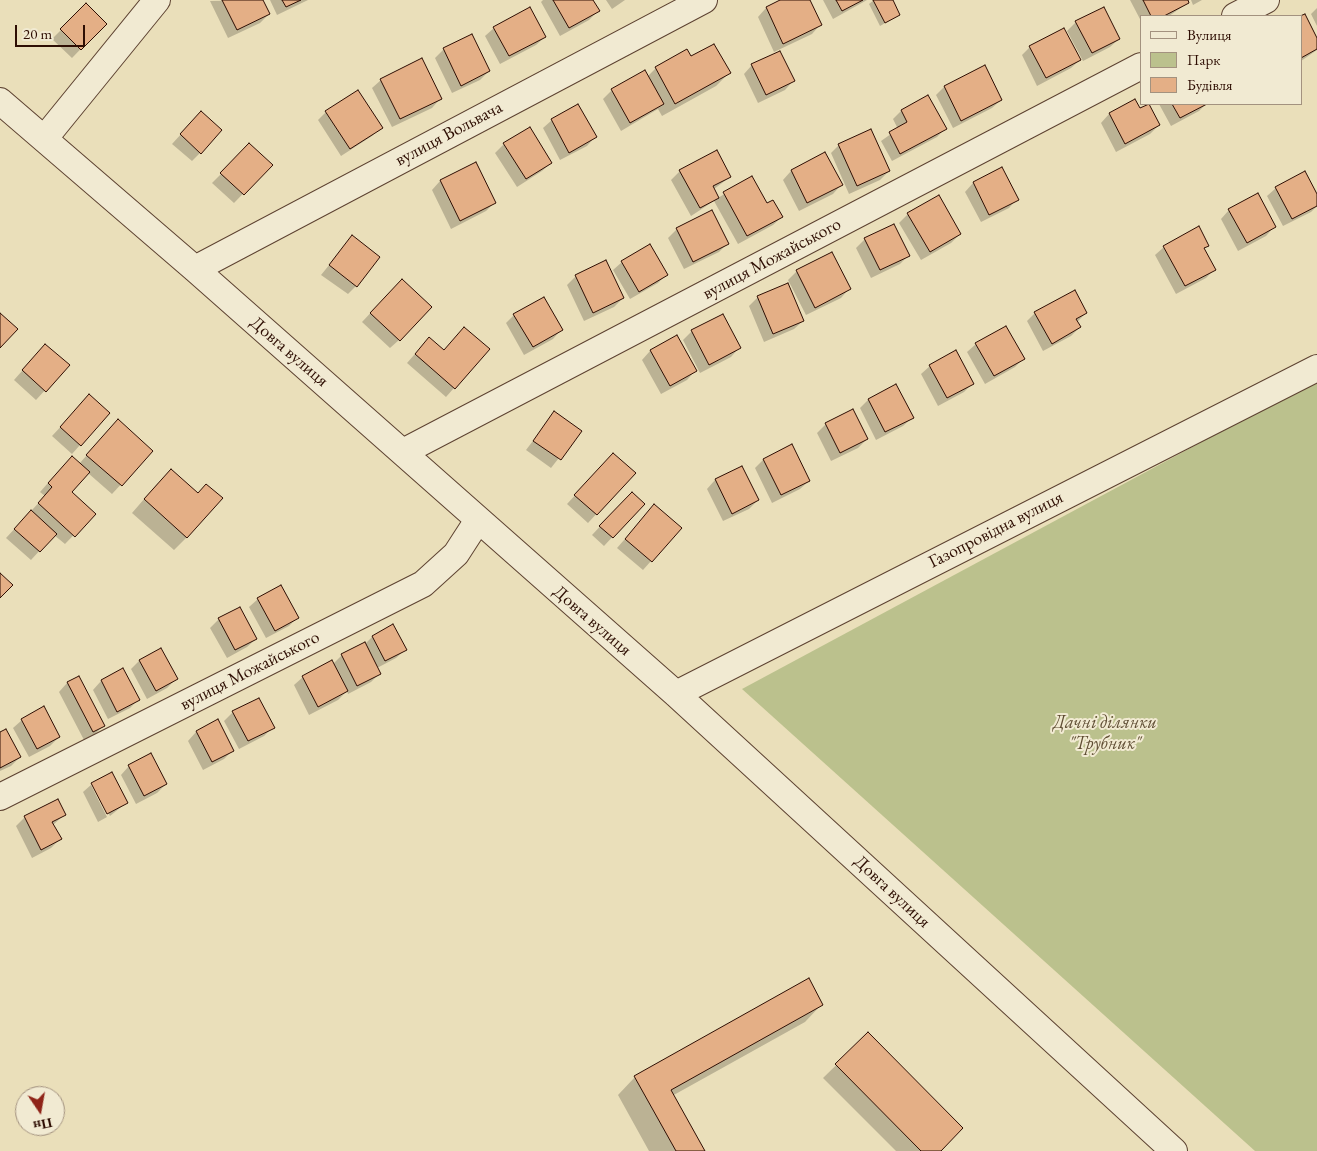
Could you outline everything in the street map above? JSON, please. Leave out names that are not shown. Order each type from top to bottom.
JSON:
[{"type":"street","points":[[44,139],[157,0]]},
{"type":"street","name":"вулиця Вольвача","points":[[195,269],[704,0]]},
{"type":"street","points":[[1237,15],[1266,0]]},
{"type":"street","name":"вулиця Можайського","points":[[403,452],[1140,67]]},
{"type":"street","name":"Довга вулиця","points":[[4,113],[44,139],[195,269],[676,694],[1174,1151]]},
{"type":"street","name":"Газопровідна вулиця","points":[[676,694],[1317,368]]},
{"type":"street","name":"вулиця Можайського","points":[[0,797],[423,584],[456,554],[478,520]]},
{"type":"green space","name":"Дачні ділянки \"Трубник\"","points":[[1317,380],[1317,1151],[1255,1151],[742,689]]},
{"type":"building","points":[[222,0],[263,0],[270,14],[237,30]]},
{"type":"building","points":[[282,0],[301,0],[286,7]]},
{"type":"building","points":[[553,0],[593,0],[600,11],[569,28]]},
{"type":"building","points":[[780,0],[810,0],[822,25],[783,44],[766,7]]},
{"type":"building","points":[[836,0],[863,0],[842,11]]},
{"type":"building","points":[[873,0],[893,0],[900,15],[885,23]]},
{"type":"building","points":[[1143,0],[1188,0],[1189,3],[1166,15],[1150,15]]},
{"type":"building","points":[[86,3],[107,24],[81,50],[60,29]]},
{"type":"building","points":[[530,7],[546,37],[509,56],[493,27]]},
{"type":"building","points":[[1104,7],[1120,39],[1092,53],[1075,21]]},
{"type":"building","points":[[1305,14],[1317,38],[1317,49],[1302,57],[1302,15]]},
{"type":"building","points":[[1064,28],[1081,60],[1046,78],[1029,46]]},
{"type":"building","points":[[472,34],[490,71],[461,86],[443,48]]},
{"type":"building","points":[[714,44],[731,73],[675,104],[655,67],[687,49],[691,56]]},
{"type":"building","points":[[780,51],[795,81],[766,95],[751,64]]},
{"type":"building","points":[[422,58],[442,99],[400,119],[380,79]]},
{"type":"building","points":[[985,65],[1002,100],[961,121],[944,86]]},
{"type":"building","points":[[645,70],[664,104],[630,123],[611,89]]},
{"type":"building","points":[[358,90],[383,128],[350,149],[325,111]]},
{"type":"building","points":[[928,95],[947,129],[900,154],[889,132],[907,122],[901,110]]},
{"type":"building","points":[[1135,99],[1140,108],[1150,105],[1160,125],[1125,144],[1109,113]]},
{"type":"building","points":[[578,104],[597,137],[569,153],[551,119]]},
{"type":"building","points":[[1173,105],[1205,105],[1180,118]]},
{"type":"building","points":[[201,111],[222,130],[201,154],[180,134]]},
{"type":"building","points":[[530,127],[552,163],[526,179],[503,143]]},
{"type":"building","points":[[871,129],[890,171],[857,186],[838,144]]},
{"type":"building","points":[[249,143],[273,165],[244,195],[220,173]]},
{"type":"building","points":[[717,150],[731,177],[713,186],[719,198],[700,208],[679,170]]},
{"type":"building","points":[[825,152],[843,185],[807,203],[791,170]]},
{"type":"building","points":[[476,162],[496,203],[460,221],[440,180]]},
{"type":"building","points":[[1002,167],[1019,200],[989,215],[973,182]]},
{"type":"building","points":[[1305,171],[1317,194],[1317,206],[1292,219],[1275,187]]},
{"type":"building","points":[[752,176],[767,203],[773,200],[783,217],[747,236],[723,192]]},
{"type":"building","points":[[1258,193],[1276,227],[1247,243],[1228,209]]},
{"type":"building","points":[[939,195],[961,234],[930,252],[907,213]]},
{"type":"building","points":[[712,210],[729,244],[693,262],[676,228]]},
{"type":"building","points":[[894,224],[910,256],[880,270],[864,238]]},
{"type":"building","points":[[1199,226],[1209,246],[1204,248],[1216,270],[1185,286],[1163,246]]},
{"type":"building","points":[[352,235],[380,257],[357,287],[329,265]]},
{"type":"building","points":[[650,244],[668,275],[639,292],[621,261]]},
{"type":"building","points":[[832,252],[851,289],[815,308],[796,270]]},
{"type":"building","points":[[606,260],[624,298],[593,313],[575,275]]},
{"type":"building","points":[[402,279],[432,307],[400,341],[370,313]]},
{"type":"building","points":[[788,283],[804,321],[773,334],[757,296]]},
{"type":"building","points":[[1075,290],[1087,313],[1076,319],[1081,327],[1052,344],[1034,312]]},
{"type":"building","points":[[544,297],[563,330],[533,347],[513,314]]},
{"type":"building","points":[[0,313],[18,329],[0,348]]},
{"type":"building","points":[[723,314],[741,348],[709,365],[691,330]]},
{"type":"building","points":[[1006,326],[1025,359],[994,376],[975,343]]},
{"type":"building","points":[[464,327],[490,349],[455,389],[415,354],[429,337],[444,350]]},
{"type":"building","points":[[677,335],[697,371],[670,386],[650,350]]},
{"type":"building","points":[[45,344],[70,365],[46,392],[22,370]]},
{"type":"building","points":[[956,350],[974,384],[947,398],[929,365]]},
{"type":"building","points":[[896,384],[914,418],[885,432],[868,399]]},
{"type":"building","points":[[89,394],[110,413],[81,446],[60,427]]},
{"type":"building","points":[[853,409],[868,439],[840,453],[825,423]]},
{"type":"building","points":[[554,411],[582,431],[561,460],[533,441]]},
{"type":"building","points":[[118,419],[153,451],[122,486],[86,455]]},
{"type":"building","points":[[792,444],[810,481],[781,495],[763,459]]},
{"type":"building","points":[[613,453],[636,473],[597,515],[574,495]]},
{"type":"building","points":[[72,456],[90,472],[72,492],[96,514],[75,537],[38,503],[52,487],[48,483]]},
{"type":"building","points":[[742,466],[759,500],[732,514],[715,479]]},
{"type":"building","points":[[171,469],[198,493],[206,484],[223,498],[187,538],[144,499]]},
{"type":"building","points":[[632,492],[645,504],[613,538],[599,526]]},
{"type":"building","points":[[654,504],[682,528],[652,562],[625,539]]},
{"type":"building","points":[[31,510],[57,534],[40,552],[14,529]]},
{"type":"building","points":[[0,573],[13,585],[0,598]]},
{"type":"building","points":[[281,585],[299,618],[275,631],[257,598]]},
{"type":"building","points":[[240,607],[257,639],[235,650],[218,618]]},
{"type":"building","points":[[393,624],[407,650],[385,661],[372,636]]},
{"type":"building","points":[[365,642],[381,674],[357,686],[341,654]]},
{"type":"building","points":[[161,648],[178,679],[156,691],[139,660]]},
{"type":"building","points":[[332,660],[348,691],[318,707],[302,676]]},
{"type":"building","points":[[123,668],[140,700],[117,712],[101,680]]},
{"type":"building","points":[[79,676],[105,726],[93,732],[67,682]]},
{"type":"building","points":[[259,698],[275,728],[248,741],[232,711]]},
{"type":"building","points":[[44,706],[60,737],[37,749],[21,719]]},
{"type":"building","points":[[218,719],[234,751],[212,762],[196,731]]},
{"type":"building","points":[[6,729],[21,757],[0,768],[0,732]]},
{"type":"building","points":[[151,753],[167,784],[144,796],[128,765]]},
{"type":"building","points":[[112,772],[128,803],[107,814],[91,783]]},
{"type":"building","points":[[58,799],[66,815],[52,822],[62,839],[41,850],[24,816]]},
{"type":"building","points":[[809,978],[823,1005],[671,1090],[705,1151],[676,1151],[634,1076]]},
{"type":"building","points":[[868,1032],[963,1128],[941,1151],[921,1151],[835,1064]]}]
